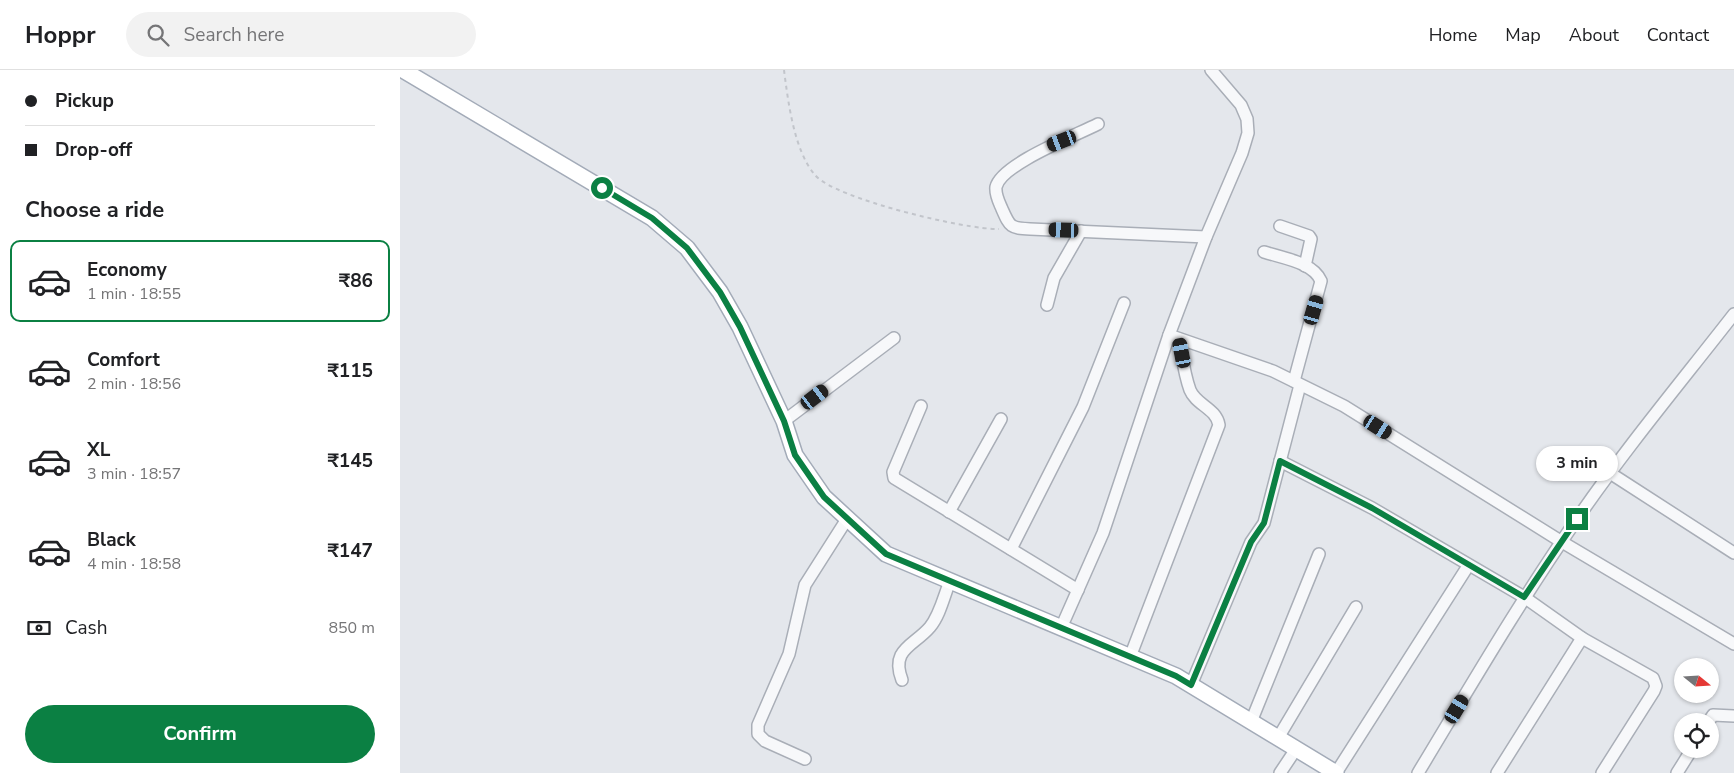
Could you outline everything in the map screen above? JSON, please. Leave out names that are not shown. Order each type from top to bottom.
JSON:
[{"type":"main road","points":[[403,70],[652,218],[687,248],[720,292],[740,327],[784,421],[795,455],[824,497],[886,554],[1176,676],[1336,773]]},
{"type":"street","points":[[1061,628],[1103,534],[1174,337],[1206,237],[1242,153],[1248,133],[1247,119],[1242,105],[1211,70]]},
{"type":"street","points":[[1098,124],[1046,147],[1010,171],[998,182],[996,195],[1011,226],[1206,237]]},
{"type":"street","points":[[1280,226],[1309,236],[1311,239],[1305,266]]},
{"type":"street","points":[[1047,305],[1054,278],[1081,231]]},
{"type":"street","points":[[1191,685],[1251,542],[1264,523],[1280,461],[1320,281],[1318,274],[1305,266],[1264,252]]},
{"type":"street","points":[[1011,549],[1076,422],[1124,303]]},
{"type":"street","points":[[1418,773],[1524,597],[1610,472],[1734,314]]},
{"type":"street","points":[[1174,337],[1237,358],[1297,383],[1344,406],[1562,542],[1734,644]]},
{"type":"street","points":[[1130,657],[1219,425],[1218,417],[1195,398],[1190,390],[1174,337]]},
{"type":"street","points":[[784,421],[894,338]]},
{"type":"street","points":[[921,406],[892,475],[1078,590]]},
{"type":"street","points":[[949,512],[1001,419]]},
{"type":"street","points":[[1280,461],[1372,508],[1468,566],[1524,597],[1582,638],[1653,678],[1656,686],[1602,773]]},
{"type":"street","points":[[1610,472],[1734,553]]},
{"type":"street","points":[[805,759],[765,741],[758,734],[758,724],[792,645],[805,585],[847,519]]},
{"type":"street","points":[[1251,722],[1319,554]]},
{"type":"street","points":[[1336,773],[1468,566]]},
{"type":"street","points":[[902,680],[899,672],[902,654],[906,647],[929,628],[936,618],[950,581]]},
{"type":"street","points":[[1278,738],[1356,606]]},
{"type":"street","points":[[1497,773],[1582,638]]},
{"type":"street","points":[[1719,713],[1734,716]]},
{"type":"street","points":[[1280,773],[1296,749]]},
{"type":"street","points":[[1677,773],[1686,758]]},
{"type":"path","points":[[784,70],[788,105],[803,153],[814,174],[825,183],[881,206],[978,227],[996,229],[1011,226]]},
{"type":"route","points":[[602,188],[652,218],[687,248],[720,292],[740,327],[784,421],[795,455],[824,497],[862,534],[886,554],[1176,676],[1191,685],[1251,542],[1264,523],[1280,461],[1372,508],[1468,566],[1524,597],[1577,519]]}]
